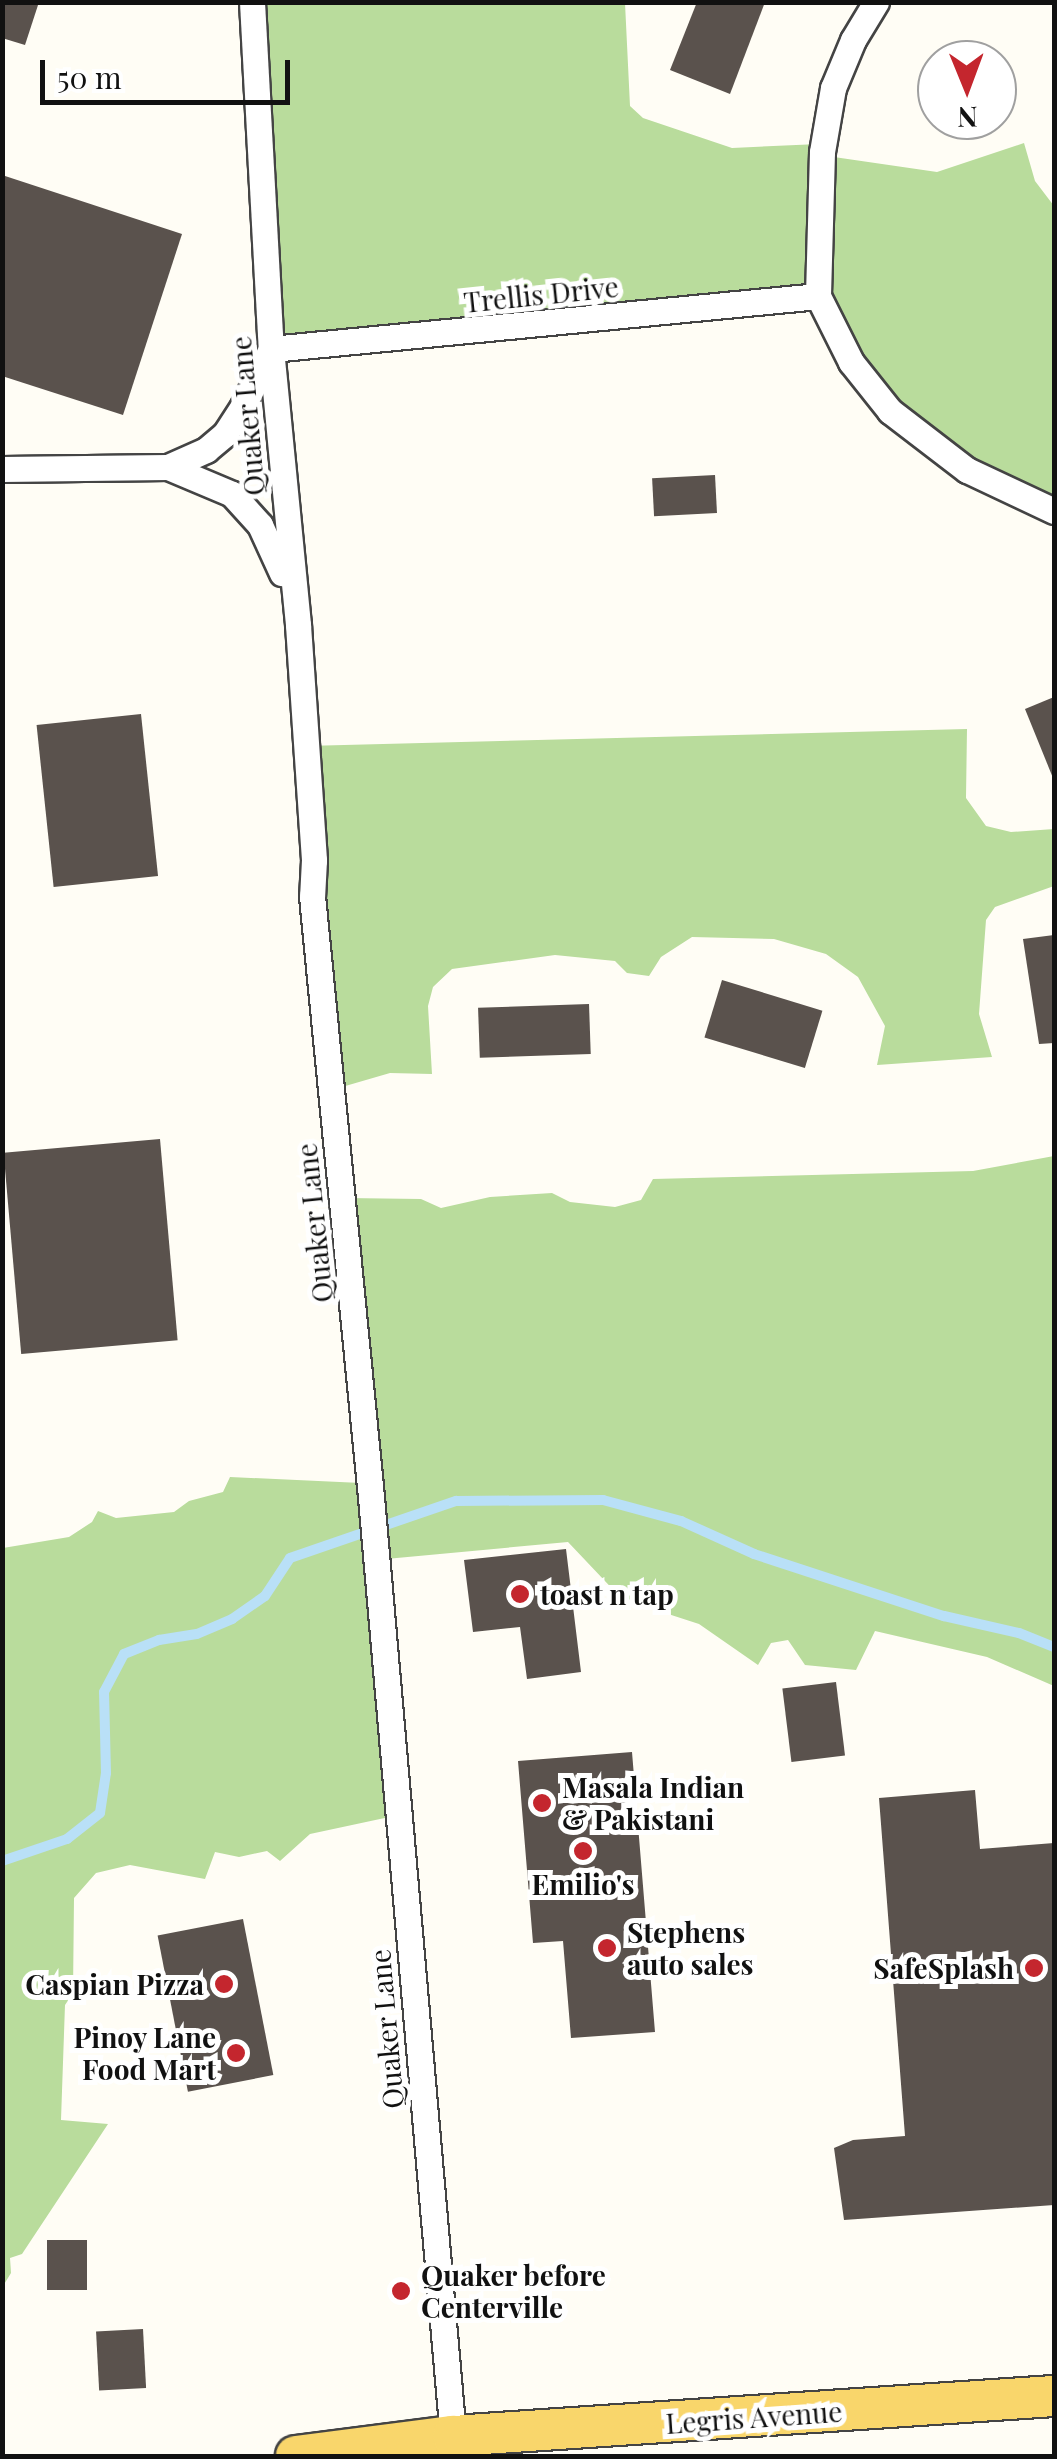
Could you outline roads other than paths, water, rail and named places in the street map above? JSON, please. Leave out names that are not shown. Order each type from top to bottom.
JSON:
[{"type":"main road","name":"Legris Avenue","points":[[296,2456],[453,2436],[533,2445],[1054,2396]]},
{"type":"street","name":"Quaker Lane","points":[[252,2],[270,349],[314,860],[312,896],[370,1486],[453,2436]]},
{"type":"street","points":[[876,2],[853,40],[834,88],[822,152],[818,296],[851,362],[890,410],[967,470],[1054,510]]},
{"type":"street","name":"Trellis Drive","points":[[270,349],[818,296]]},
{"type":"street","points":[[2,469],[168,467],[206,450],[225,434],[270,349]]},
{"type":"street","points":[[168,467],[232,494],[251,512],[274,549],[294,608]]},
{"type":"waterway","points":[[2,1861],[67,1839],[100,1813],[106,1773],[104,1692],[124,1654],[159,1640],[197,1634],[232,1619],[265,1596],[290,1558],[456,1501],[603,1500],[681,1521],[754,1554],[944,1616],[1019,1633],[1054,1647]]},
{"type":"place","name":"toast n tap","points":[[520,1594]]},
{"type":"place","name":"Masala Indian & Pakistani","points":[[542,1803]]},
{"type":"place","name":"Emilio's","points":[[583,1851]]},
{"type":"place","name":"Stephens auto sales","points":[[607,1948]]},
{"type":"place","name":"SafeSplash","points":[[1034,1968]]},
{"type":"place","name":"Caspian Pizza","points":[[224,1984]]},
{"type":"place","name":"Pinoy Lane Food Mart","points":[[236,2053]]},
{"type":"place","name":"Quaker before Centerville","points":[[401,2291]]}]
